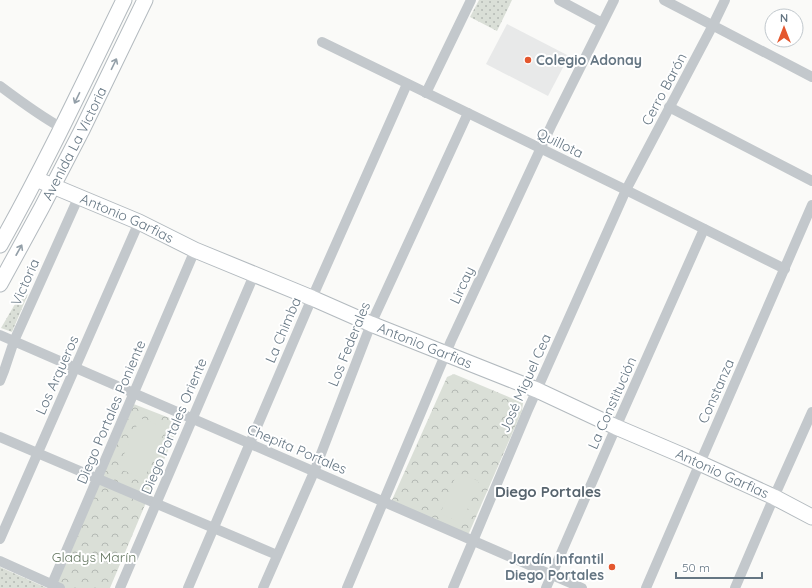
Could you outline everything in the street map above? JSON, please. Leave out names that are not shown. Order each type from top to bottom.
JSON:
[{"type":"street","name":"Avenida La Victoria","points":[[0,245],[62,128],[124,0]]},
{"type":"street","name":"Avenida La Victoria","points":[[0,284],[82,130],[145,0]]},
{"type":"street","points":[[426,93],[472,0]]},
{"type":"street","points":[[558,0],[602,23]]},
{"type":"street","name":"Lircay","points":[[347,588],[451,341],[552,124],[614,0]]},
{"type":"street","points":[[664,0],[812,77]]},
{"type":"street","name":"Cerro Barón","points":[[626,190],[713,26],[725,0]]},
{"type":"street","name":"Quillota","points":[[322,42],[785,268]]},
{"type":"street","name":"La Chimba","points":[[188,588],[312,298],[407,84]]},
{"type":"street","points":[[0,86],[49,121],[62,128]]},
{"type":"street","points":[[670,107],[812,181]]},
{"type":"street","name":"Los Federales","points":[[263,588],[314,472],[371,324],[468,113]]},
{"type":"street","name":"Antonio Garfias","points":[[36,179],[139,222],[195,250],[254,275],[371,324],[537,390],[616,427],[774,497],[812,517]]},
{"type":"street","name":"José Miguel Cea","points":[[452,588],[524,419],[626,190]]},
{"type":"street","name":"Victoria","points":[[0,381],[14,341],[79,196]]},
{"type":"street","name":"Constanza","points":[[646,588],[811,210]]},
{"type":"street","name":"Los Arqueros","points":[[0,539],[139,222]]},
{"type":"street","name":"La Constitución","points":[[546,588],[704,229]]},
{"type":"street","name":"Diego Portales Poniente","points":[[56,586],[98,478],[195,250]]},
{"type":"street","name":"Diego Portales Oriente","points":[[120,588],[254,275]]},
{"type":"street","name":"Chepita Portales","points":[[0,335],[582,588]]},
{"type":"street","points":[[735,588],[812,412]]},
{"type":"street","points":[[0,437],[277,555]]},
{"type":"street","points":[[0,560],[56,586]]},
{"type":"shaded area","name":"Colegio Adonay","points":[[507,24],[569,56],[548,96],[486,64]]},
{"type":"green space","points":[[479,0],[512,0],[497,31],[470,17]]},
{"type":"green space","points":[[28,294],[12,332],[1,328],[15,304]]},
{"type":"green space","points":[[454,374],[523,403],[522,411],[469,533],[465,534],[396,506],[392,500],[447,377]]},
{"type":"green space","name":"Gladys Marín","points":[[131,403],[180,422],[110,588],[59,588],[53,585]]},
{"type":"green space","points":[[140,418],[166,428],[144,479],[118,468]]},
{"type":"green space","points":[[457,473],[479,481],[462,523],[440,514]]},
{"type":"green space","points":[[0,567],[47,588],[0,588]]},
{"type":"place","name":"Colegio Adonay","points":[[528,60]]},
{"type":"place","name":"Jardín Infantil Diego Portales","points":[[612,567]]},
{"type":"district","name":"Diego Portales","points":[[548,491]]}]
